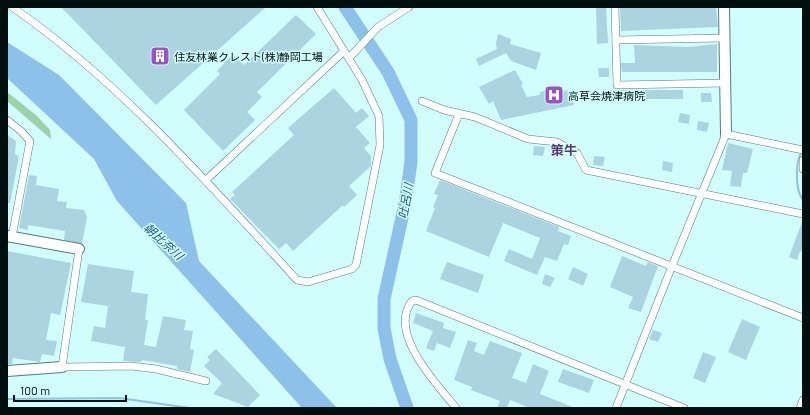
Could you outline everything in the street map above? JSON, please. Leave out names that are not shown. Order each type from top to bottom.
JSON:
[{"type":"street","points":[[12,7],[57,41],[105,82],[206,180],[297,280],[308,282],[352,268],[356,265],[380,145],[379,116],[362,80],[317,7]]},
{"type":"street","points":[[349,58],[378,27],[409,7]]},
{"type":"street","points":[[615,7],[618,85],[726,83]]},
{"type":"street","points":[[616,408],[726,134],[724,7]]},
{"type":"street","points":[[616,40],[724,38]]},
{"type":"street","points":[[206,180],[344,51]]},
{"type":"street","points":[[422,101],[459,114],[475,117],[528,139],[557,142],[577,153],[586,170],[803,214]]},
{"type":"street","points":[[459,114],[435,173],[803,318]]},
{"type":"street","points":[[7,120],[21,130],[30,141],[9,237],[78,249],[62,367]]},
{"type":"street","points":[[726,134],[800,149]]},
{"type":"street","points":[[803,160],[803,169]]},
{"type":"street","points":[[456,408],[429,374],[408,339],[407,310],[412,301],[416,300],[684,408]]},
{"type":"street","points":[[7,371],[62,367],[131,366],[156,369],[206,381]]},
{"type":"street","points":[[800,408],[803,400]]},
{"type":"green space","points":[[7,92],[36,115],[50,130],[51,139],[7,101]]},
{"type":"water","name":"朝比奈川","points":[[7,42],[59,75],[186,203],[199,261],[337,408],[302,408],[117,201],[94,159],[7,78]]},
{"type":"building","name":"住友林業クレスト(株)静岡工場","points":[[61,7],[266,7],[156,105]]},
{"type":"building","points":[[596,7],[606,7],[608,43],[597,44]]},
{"type":"building","points":[[620,7],[716,7],[718,27],[621,31]]},
{"type":"building","points":[[296,15],[316,34],[257,92],[262,97],[247,112],[255,120],[223,151],[184,110],[220,74],[217,71],[233,54],[244,65]]},
{"type":"building","points":[[498,34],[511,39],[510,44],[541,53],[536,70],[511,61],[506,53],[479,66],[476,59],[497,49],[496,43]]},
{"type":"building","points":[[717,44],[717,72],[622,72],[621,63],[635,63],[634,45],[688,47]]},
{"type":"building","points":[[598,68],[609,68],[609,77],[599,77]]},
{"type":"building","name":"高草会焼津病院","points":[[515,70],[523,84],[521,85],[527,97],[540,95],[540,92],[553,89],[554,93],[568,90],[569,97],[572,96],[574,105],[501,120],[493,101],[489,104],[479,87]]},
{"type":"building","points":[[334,88],[356,113],[362,108],[369,116],[356,127],[370,143],[364,148],[371,156],[371,166],[349,186],[357,195],[344,207],[343,205],[293,251],[286,243],[279,249],[230,199],[235,195],[232,192],[294,135],[288,128]]},
{"type":"building","points":[[610,90],[683,90],[683,99],[611,99]]},
{"type":"building","points":[[701,93],[711,93],[712,102],[701,102]]},
{"type":"building","points":[[680,113],[690,115],[689,124],[678,122]]},
{"type":"building","points":[[698,121],[709,123],[707,132],[697,130]]},
{"type":"building","points":[[7,135],[16,141],[15,154],[19,156],[10,203],[7,203]]},
{"type":"building","points":[[728,143],[753,149],[747,173],[743,173],[741,187],[730,186],[732,171],[722,170]]},
{"type":"building","points":[[534,146],[545,147],[543,156],[533,155]]},
{"type":"building","points":[[594,156],[605,157],[603,166],[593,165]]},
{"type":"building","points":[[663,161],[673,163],[672,172],[662,170]]},
{"type":"building","points":[[29,175],[37,176],[36,185],[59,189],[57,201],[67,202],[66,208],[84,210],[87,217],[82,244],[64,240],[65,231],[28,225],[28,230],[19,228]]},
{"type":"building","points":[[440,180],[559,227],[558,231],[571,236],[568,245],[564,244],[557,261],[545,257],[537,275],[504,261],[509,249],[532,259],[540,238],[503,223],[489,257],[426,231],[435,208],[433,207],[438,195],[434,194]]},
{"type":"building","points":[[803,219],[803,252],[800,251],[797,260],[789,257]]},
{"type":"building","points":[[7,251],[71,263],[60,315],[51,313],[46,340],[57,341],[54,356],[42,354],[40,362],[13,358],[12,364],[7,364]]},
{"type":"building","points":[[622,256],[646,266],[647,262],[658,266],[641,312],[628,308],[633,297],[610,287]]},
{"type":"building","points":[[447,262],[484,275],[478,293],[440,279]]},
{"type":"building","points":[[88,264],[134,271],[131,292],[148,294],[145,320],[148,320],[144,345],[156,347],[163,316],[186,320],[184,330],[193,331],[190,349],[194,350],[190,372],[177,369],[177,366],[142,360],[141,362],[123,361],[125,347],[91,341],[94,326],[105,328],[108,306],[81,302]]},
{"type":"building","points":[[573,267],[588,274],[583,286],[568,279]]},
{"type":"building","points":[[545,274],[555,278],[550,287],[542,284]]},
{"type":"building","points":[[416,313],[444,323],[443,328],[456,332],[450,348],[437,343],[434,351],[426,348],[433,331],[413,323]]},
{"type":"building","points":[[742,319],[760,327],[746,360],[728,352]]},
{"type":"building","points":[[653,330],[662,333],[658,342],[649,339]]},
{"type":"building","points":[[468,340],[477,343],[474,351],[484,355],[490,341],[522,353],[512,378],[526,383],[533,364],[549,371],[540,394],[575,408],[530,408],[510,400],[507,408],[497,408],[500,401],[471,390],[472,387],[454,380]]},
{"type":"building","points":[[216,349],[260,395],[248,407],[213,394],[222,383],[204,366],[210,360],[207,357]]},
{"type":"building","points":[[703,352],[716,357],[705,383],[693,378]]},
{"type":"building","points":[[563,369],[594,380],[589,393],[558,382]]},
{"type":"waterway","name":"吐呂川","points":[[345,7],[388,72],[411,120],[411,162],[405,204],[384,299],[384,328],[390,359],[407,408]]},
{"type":"waterway","points":[[802,151],[798,162],[797,183],[798,190],[803,200]]},
{"type":"waterway","points":[[7,399],[119,398],[190,408]]},
{"type":"place","name":"住友林業クレスト(株)静岡工場","points":[[160,56]]},
{"type":"place","name":"高草会焼津病院","points":[[554,95]]},
{"type":"district","name":"策牛","points":[[564,150]]}]
